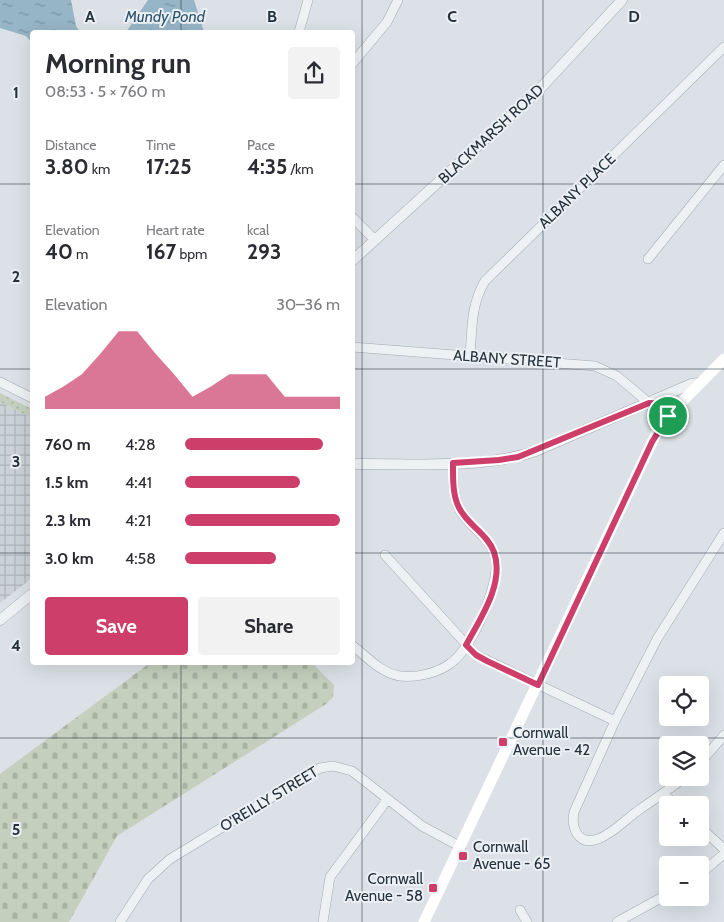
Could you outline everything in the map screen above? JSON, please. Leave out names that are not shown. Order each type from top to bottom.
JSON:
[{"type":"main road","points":[[424,922],[652,442],[668,416],[724,359]]},
{"type":"street","points":[[300,30],[308,0]]},
{"type":"street","points":[[355,60],[387,22],[398,0]]},
{"type":"street","name":"BLACKMARSH ROAD","points":[[355,258],[538,91],[622,0]]},
{"type":"street","name":"ALBANY PLACE","points":[[470,356],[472,314],[476,296],[485,281],[723,52]]},
{"type":"street","points":[[648,259],[724,164]]},
{"type":"street","points":[[355,220],[375,240]]},
{"type":"street","name":"ALBANY STREET","points":[[355,347],[595,366],[617,376],[649,403],[660,416],[668,416]]},
{"type":"street","points":[[0,382],[30,397]]},
{"type":"street","points":[[355,464],[453,463],[518,457],[690,384],[699,383]]},
{"type":"street","points":[[355,647],[387,672],[402,676],[425,674],[443,668],[452,663],[466,645],[492,591],[496,564],[492,547],[459,508],[454,492],[453,463]]},
{"type":"street","points":[[674,786],[610,832],[597,839],[584,839],[574,831],[572,823],[574,812],[615,721],[657,639],[724,532]]},
{"type":"street","points":[[385,555],[476,655],[615,721]]},
{"type":"street","points":[[0,620],[30,596]]},
{"type":"street","points":[[709,752],[724,735]]},
{"type":"street","name":"O'REILLY STREET","points":[[120,922],[148,879],[165,863],[313,770],[326,766],[346,768],[358,774],[388,800],[427,829],[461,847]]},
{"type":"street","points":[[323,922],[330,877],[388,800]]},
{"type":"street","points":[[709,835],[724,849]]},
{"type":"street","points":[[709,866],[724,854]]},
{"type":"street","points":[[617,922],[659,899]]},
{"type":"street","points":[[520,910],[527,922]]},
{"type":"shaded area","points":[[0,402],[30,417],[30,580],[0,603]]},
{"type":"green space","points":[[0,393],[30,408],[30,417],[0,402]]},
{"type":"green space","points":[[147,665],[314,665],[334,685],[333,697],[326,704],[117,836],[69,922],[0,922],[0,774]]},
{"type":"water","points":[[0,0],[71,0],[76,26],[79,30],[30,30],[30,41],[26,36],[0,28]]},
{"type":"water","name":"Mundy Pond","points":[[148,0],[194,0],[203,30],[127,30]]},
{"type":"place","name":"Cornwall Avenue - 42","points":[[503,742]]},
{"type":"place","name":"Cornwall Avenue - 65","points":[[463,856]]},
{"type":"place","name":"Cornwall Avenue - 58","points":[[433,888]]},
{"type":"route","points":[[649,403],[658,403],[665,409],[668,416],[652,442],[538,685],[476,655],[466,645],[492,591],[495,580],[496,558],[492,547],[459,508],[453,483],[453,463],[518,457],[649,403]]}]
